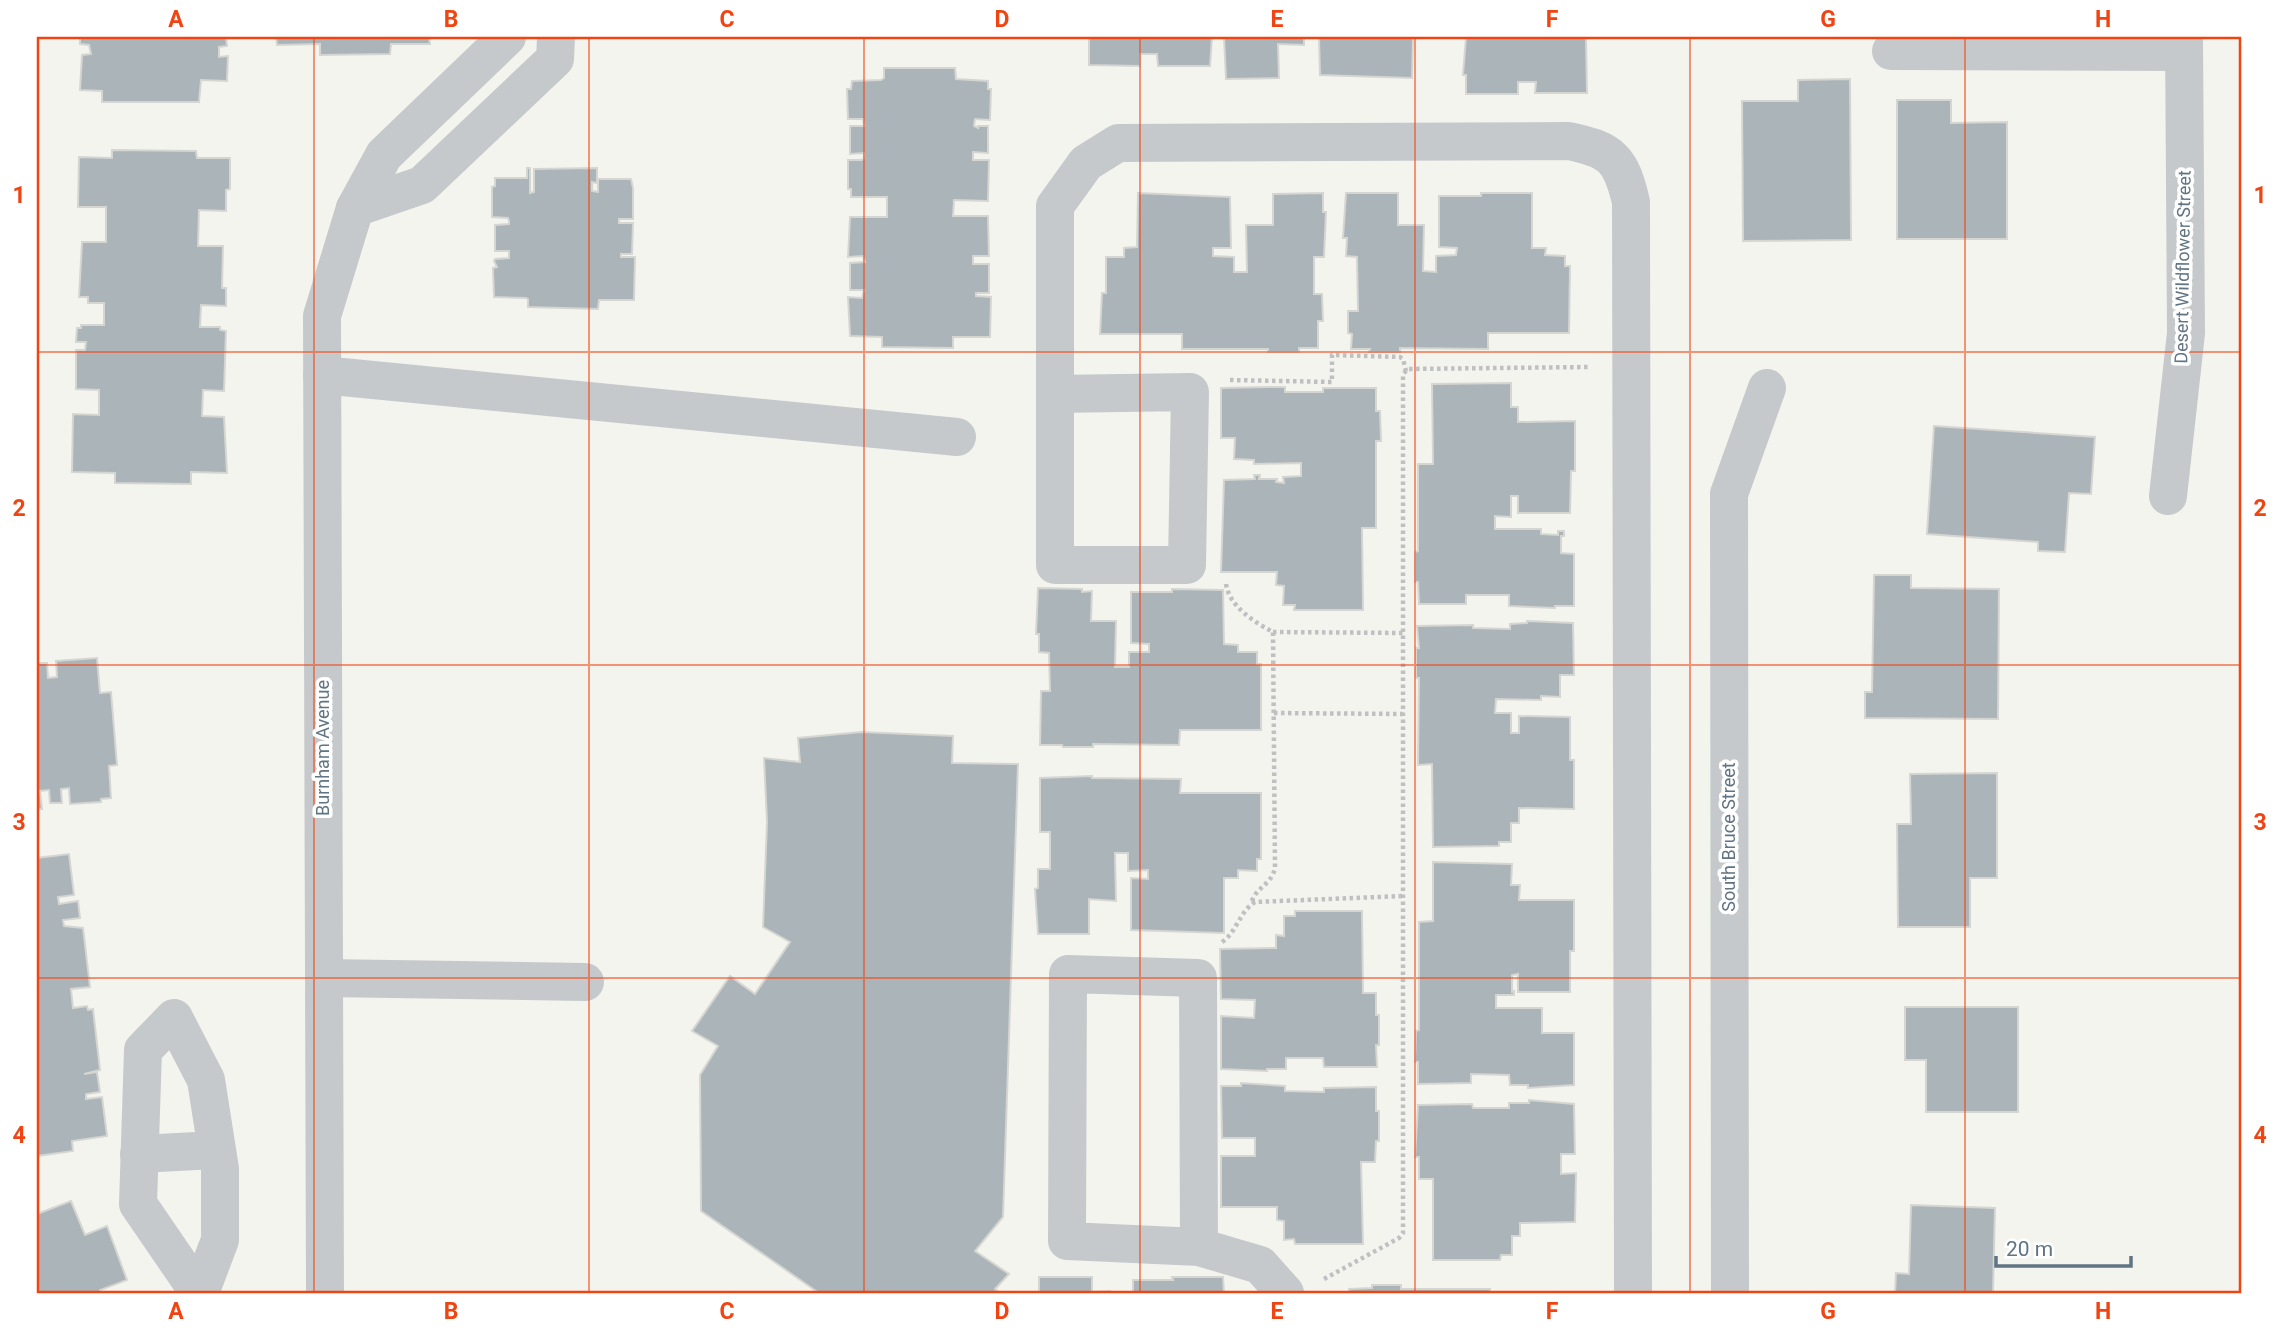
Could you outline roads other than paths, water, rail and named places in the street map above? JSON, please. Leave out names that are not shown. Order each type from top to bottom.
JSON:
[{"type":"street","name":"Burnham Avenue","points":[[325,1293],[322,316],[355,208],[384,155],[507,37]]},
{"type":"street","points":[[355,208],[422,185],[555,59],[556,37]]},
{"type":"street","points":[[1891,51],[2184,44]]},
{"type":"street","name":"Desert Wildflower Street","points":[[2168,496],[2186,333],[2184,44]]},
{"type":"street","points":[[1055,394],[1190,392],[1187,565],[1055,565],[1055,394],[1055,206],[1086,163],[1118,143],[1569,141],[1603,150],[1619,167],[1631,202],[1633,1293]]},
{"type":"street","points":[[322,375],[957,437]]},
{"type":"street","name":"South Bruce Street","points":[[1730,1293],[1729,494],[1767,388]]},
{"type":"street","points":[[1199,1247],[1198,978],[1068,974],[1067,1241],[1199,1247],[1260,1265],[1285,1293]]},
{"type":"street","points":[[324,978],[585,982]]},
{"type":"street","points":[[174,1018],[206,1080],[220,1169],[220,1240],[200,1293],[138,1205],[143,1050],[174,1018]]},
{"type":"street","points":[[139,1154],[216,1150]]}]
